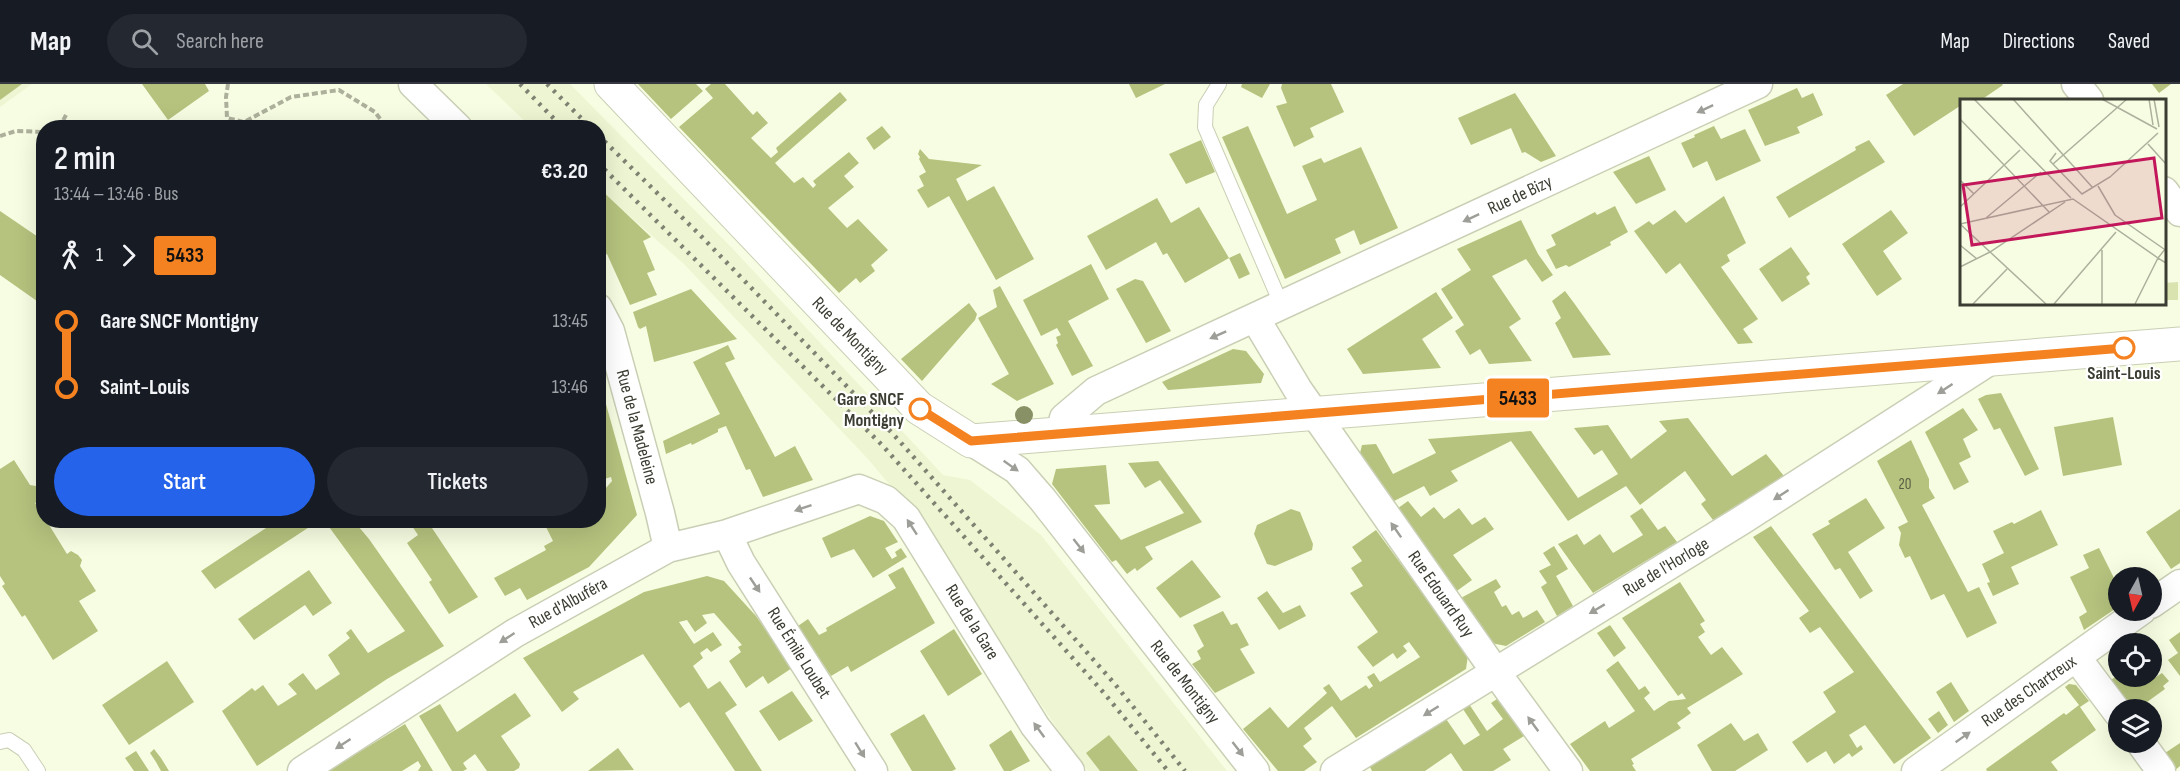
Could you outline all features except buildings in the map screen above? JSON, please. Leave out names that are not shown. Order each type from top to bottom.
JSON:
[{"type":"main road","name":"Rue de Montigny","points":[[611,84],[919,408],[971,441]]},
{"type":"main road","points":[[971,441],[2180,344]]},
{"type":"street","points":[[414,84],[450,120]]},
{"type":"street","name":"Rue de Bizy","points":[[1059,434],[1064,418],[1096,391],[1758,84]]},
{"type":"street","points":[[2076,84],[2089,99]]},
{"type":"street","points":[[2165,193],[2180,212]]},
{"type":"street","name":"Rue Edouard Ruy","points":[[1255,318],[1315,415],[1568,771]]},
{"type":"street","name":"Rue de la Madeleine","points":[[606,323],[610,331],[668,548]]},
{"type":"street","name":"Rue de l'Horloge","points":[[1335,771],[1742,520],[1994,358]]},
{"type":"street","name":"Rue de Montigny","points":[[971,441],[1017,470],[1043,500],[1255,771]]},
{"type":"street","name":"Rue d'Albuféra","points":[[302,771],[515,633],[668,548],[727,534],[859,489]]},
{"type":"street","name":"Rue de la Gare","points":[[859,489],[886,501],[906,518],[1035,726],[1070,771]]},
{"type":"street","name":"Rue Émile Loubet","points":[[727,534],[741,563],[873,771]]},
{"type":"street","points":[[2162,596],[2180,584]]},
{"type":"street","name":"Rue des Chartreux","points":[[1916,771],[2127,621]]},
{"type":"street","points":[[2076,657],[2108,700]]},
{"type":"street","points":[[2148,753],[2161,771]]},
{"type":"lane","points":[[1220,84],[1206,105],[1205,127],[1282,306]]},
{"type":"lane","points":[[0,742],[9,740],[24,750],[38,771]]},
{"type":"path","points":[[228,84],[227,118],[237,120]]},
{"type":"path","points":[[248,120],[291,97],[339,90],[375,112],[381,120]]},
{"type":"path","points":[[63,120],[66,115]]},
{"type":"path","points":[[0,136],[16,131],[36,132]]},
{"type":"shaded area","points":[[0,84],[32,84],[0,107]]},
{"type":"shaded area","points":[[486,84],[570,84],[606,120],[524,120]]},
{"type":"shaded area","points":[[606,120],[733,249],[943,475],[970,480],[1041,535],[1227,771],[1088,771],[962,587],[934,538],[868,459],[684,264],[606,195]]},
{"type":"shaded area","points":[[2178,282],[2178,300],[2165,300],[2165,283]]},
{"type":"railway","points":[[520,84],[555,120]]},
{"type":"railway","points":[[547,84],[583,120]]},
{"type":"railway","points":[[606,143],[699,234],[894,435],[1114,683],[1185,771]]},
{"type":"railway","points":[[606,171],[882,445],[1104,693],[1168,771]]},
{"type":"bus line","name":"5433","points":[[920,409],[971,441],[2124,348]]},
{"type":"place","name":"Saint-Louis","points":[[2124,348]]},
{"type":"place","name":"Gare SNCF Montigny","points":[[920,409]]}]
